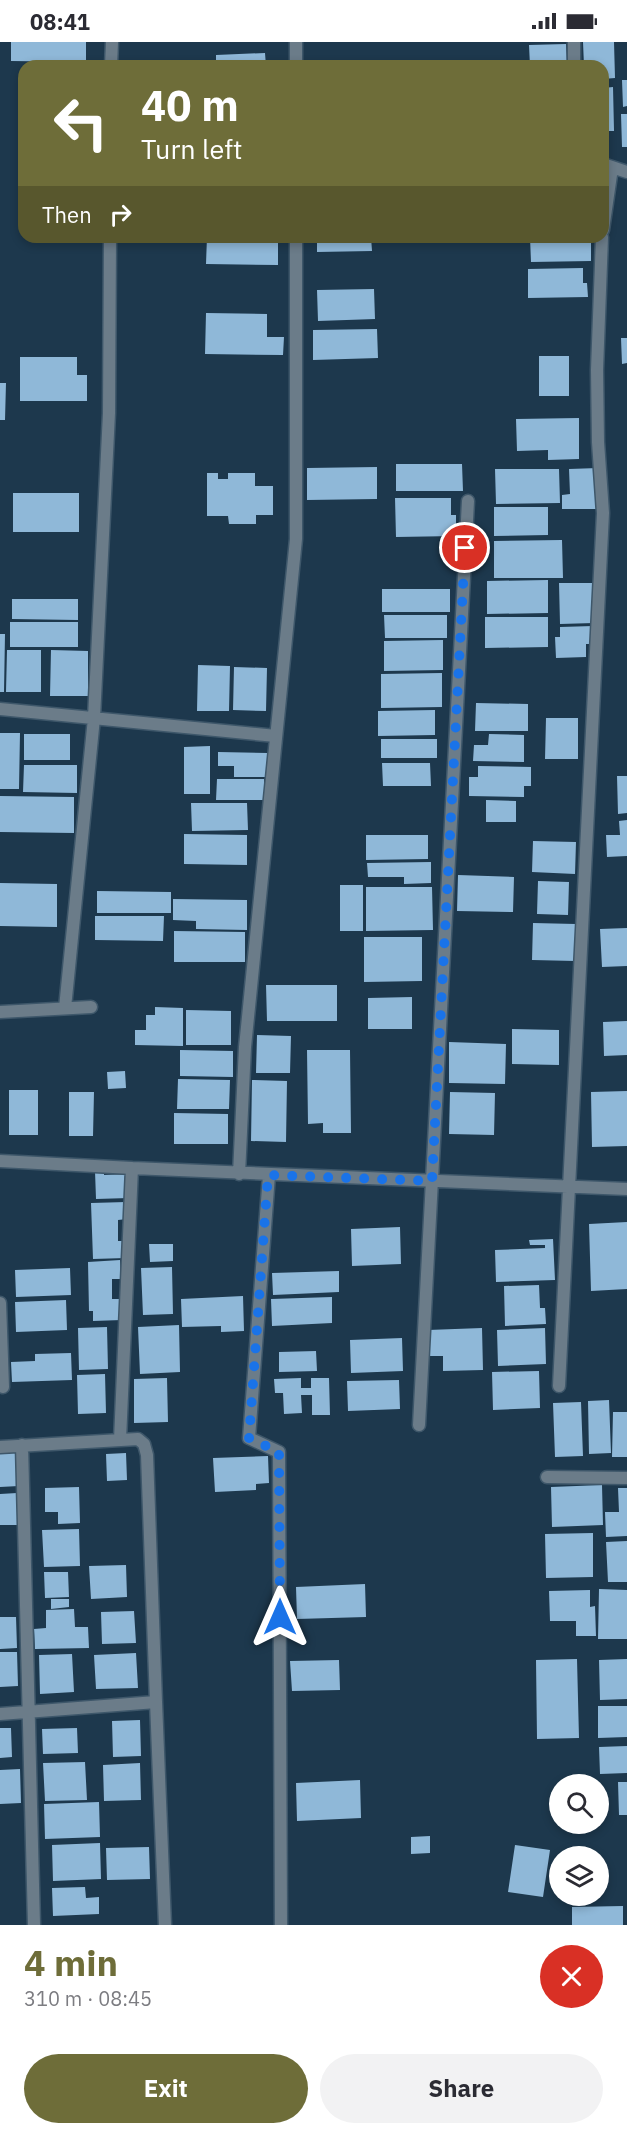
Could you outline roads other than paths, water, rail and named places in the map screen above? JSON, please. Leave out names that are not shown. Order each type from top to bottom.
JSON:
[{"type":"street","points":[[111,60],[112,42]]},
{"type":"street","points":[[296,42],[296,60]]},
{"type":"street","points":[[574,42],[574,60]]},
{"type":"street","points":[[609,166],[627,172]]},
{"type":"street","points":[[65,1008],[94,718],[109,413],[110,243]]},
{"type":"street","points":[[239,1174],[245,1047],[296,539],[296,243]]},
{"type":"street","points":[[559,1386],[603,513],[597,394],[602,243]]},
{"type":"street","points":[[419,1425],[468,501]]},
{"type":"street","points":[[0,709],[276,736]]},
{"type":"street","points":[[0,1012],[91,1007]]},
{"type":"street","points":[[0,1161],[239,1174],[627,1189]]},
{"type":"street","points":[[120,1440],[132,1168]]},
{"type":"street","points":[[268,1175],[249,1438],[279,1452],[281,1925]]},
{"type":"street","points":[[0,1303],[3,1387]]},
{"type":"street","points":[[0,1447],[138,1439],[144,1444],[147,1455],[165,1925]]},
{"type":"street","points":[[22,1445],[34,1925]]},
{"type":"street","points":[[547,1477],[627,1478]]},
{"type":"street","points":[[0,1714],[156,1702]]}]
